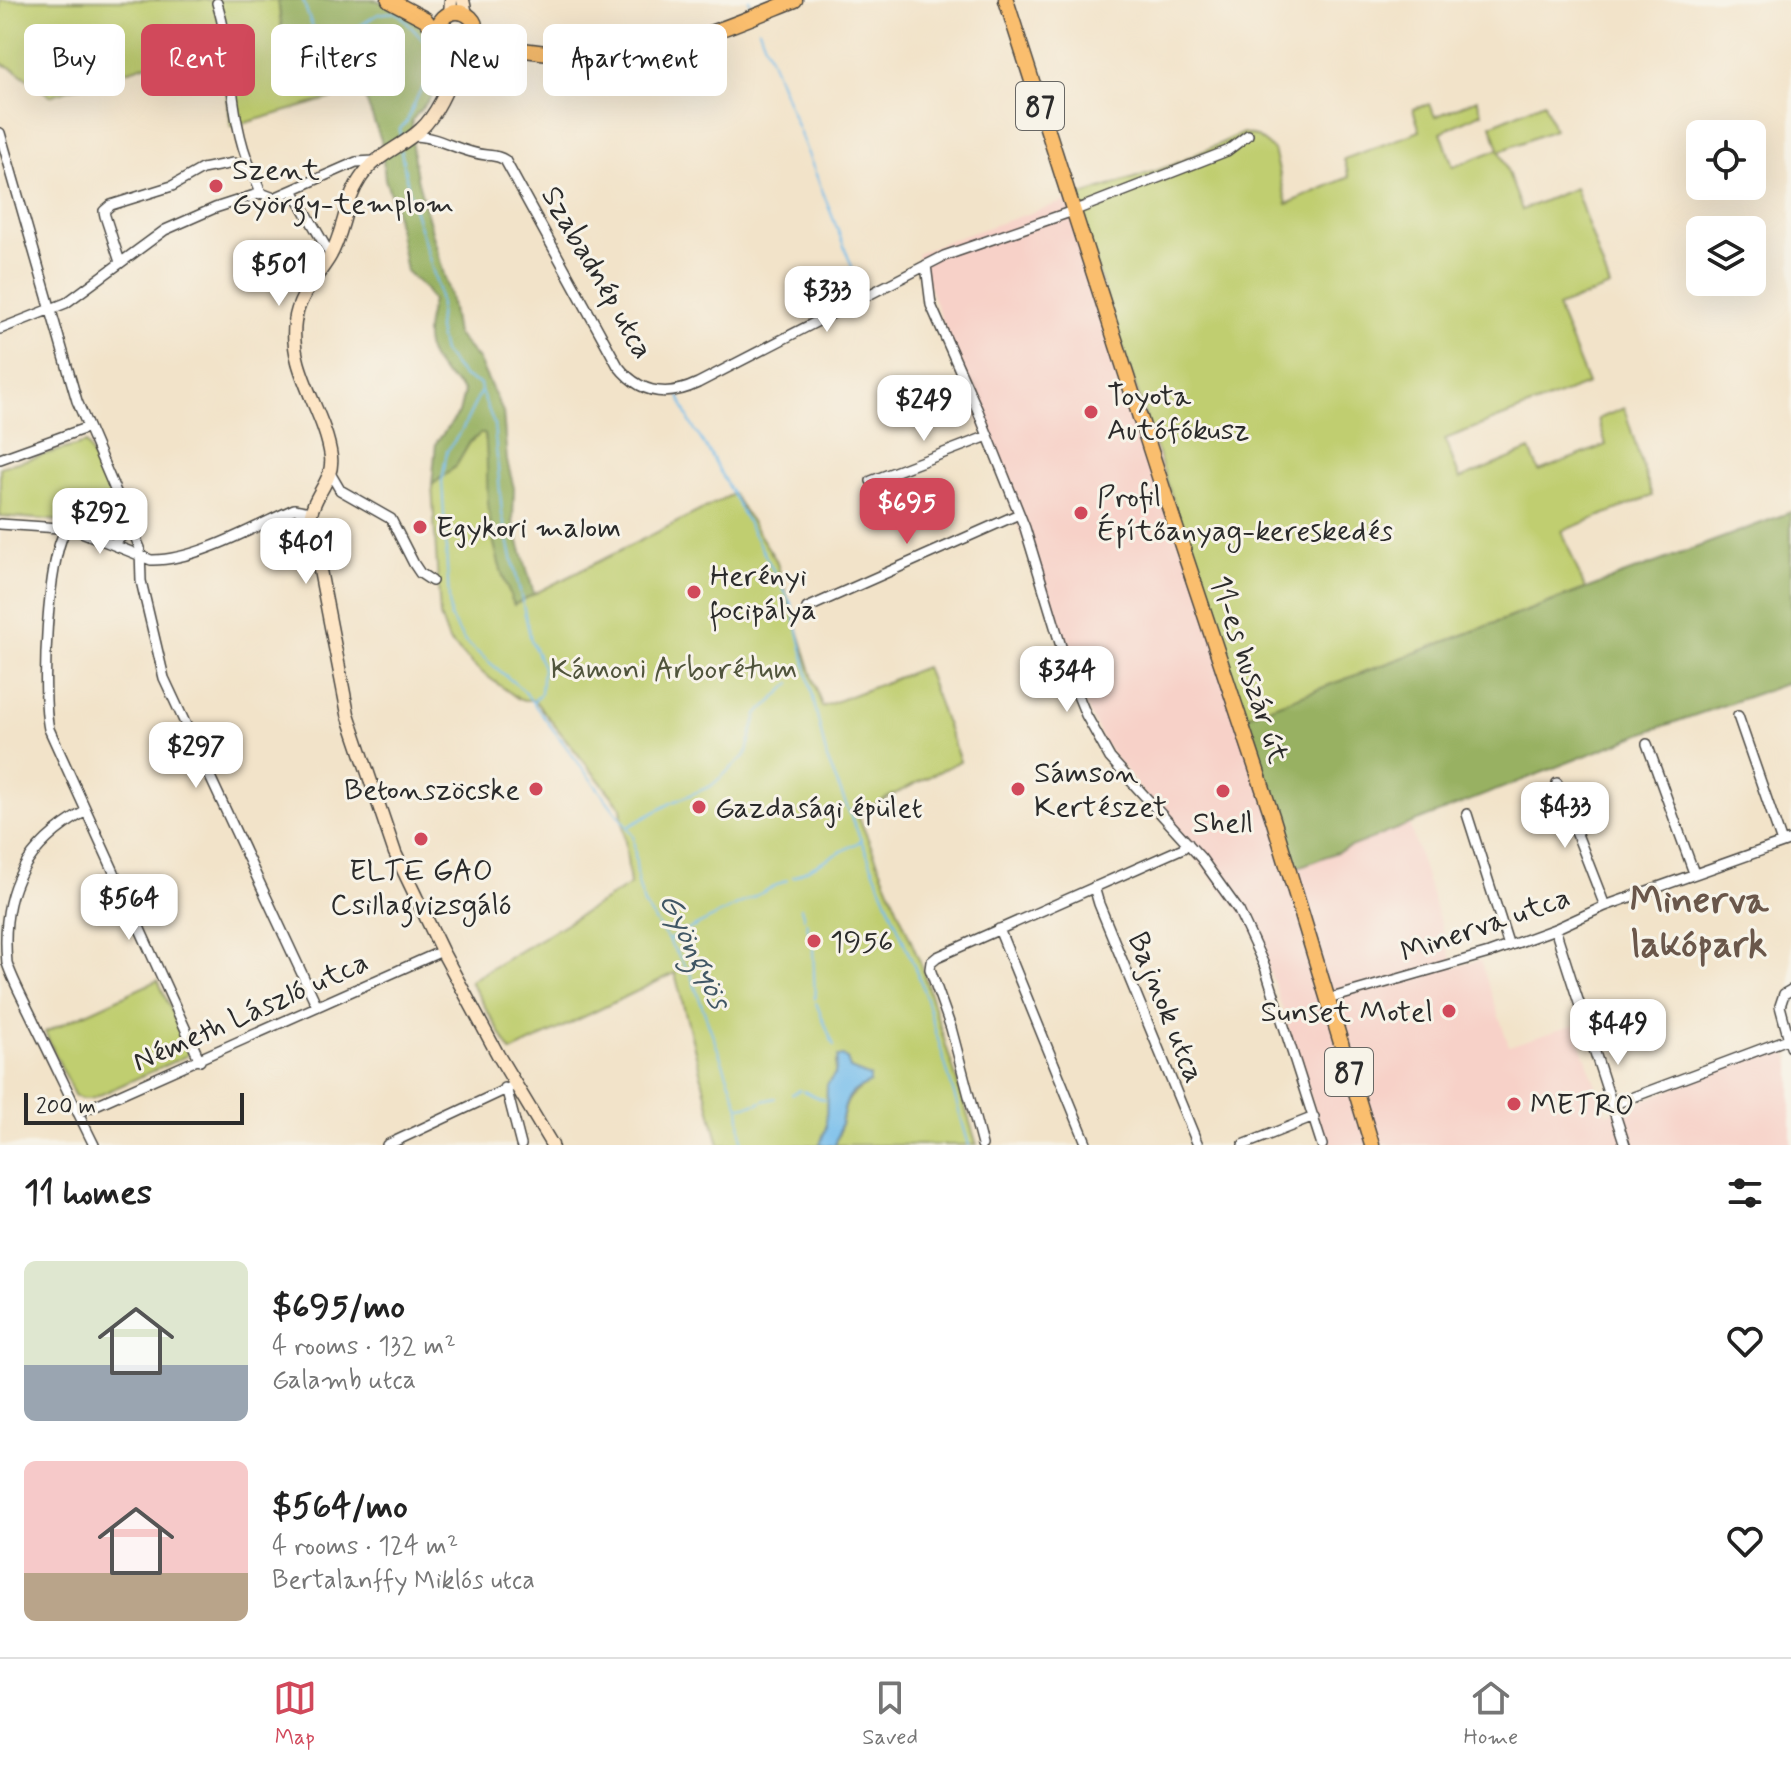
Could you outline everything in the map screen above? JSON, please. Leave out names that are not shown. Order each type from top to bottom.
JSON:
[{"type":"main road","points":[[389,0],[407,8],[429,24]]},
{"type":"main road","points":[[527,51],[572,56],[633,52],[699,36],[795,0]]},
{"type":"main road","name":"87","points":[[1006,0],[1073,211]]},
{"type":"main road","points":[[407,8],[448,11],[464,7]]},
{"type":"main road","points":[[442,96],[432,118],[374,161],[358,181],[331,256],[302,296],[294,336],[298,361],[331,457],[330,473],[310,512],[311,529],[348,714],[395,853],[510,1086],[552,1145]]},
{"type":"main road","name":"11-es huszár út","points":[[1073,211],[1273,819],[1372,1145]]},
{"type":"street","points":[[217,3],[226,37],[240,146],[261,193]]},
{"type":"street","points":[[432,118],[431,129],[440,142]]},
{"type":"street","points":[[0,133],[86,428],[132,528],[140,556],[146,606],[171,696],[317,1006]]},
{"type":"street","name":"Szabadnép utca","points":[[405,141],[440,142],[485,155],[497,155],[510,167],[618,366],[630,380],[647,390],[670,393],[689,387],[926,265],[1227,151],[1248,135]]},
{"type":"street","points":[[0,329],[66,303],[165,230],[215,208],[261,193],[274,198],[356,162],[374,161]]},
{"type":"street","points":[[120,262],[105,216],[107,207],[172,186],[202,169],[233,163],[251,169]]},
{"type":"street","points":[[346,166],[355,166],[358,181]]},
{"type":"street","points":[[293,190],[331,256]]},
{"type":"street","points":[[926,265],[931,305],[1019,514],[1070,676],[1094,732],[1110,758],[1188,843],[1229,895],[1256,943],[1322,1145]]},
{"type":"street","points":[[0,459],[86,428]]},
{"type":"street","points":[[871,481],[988,436]]},
{"type":"street","points":[[330,473],[340,490]]},
{"type":"street","points":[[322,489],[340,490],[391,519],[414,564],[420,573],[432,581]]},
{"type":"street","points":[[0,524],[66,529],[151,560],[178,558],[294,509],[310,512]]},
{"type":"street","points":[[807,608],[1019,514]]},
{"type":"street","points":[[113,544],[132,528]]},
{"type":"street","points":[[66,529],[55,565],[46,653],[45,705],[54,743],[200,1061]]},
{"type":"street","points":[[1738,716],[1787,841]]},
{"type":"street","points":[[1647,744],[1694,873]]},
{"type":"street","points":[[1557,783],[1605,906]]},
{"type":"street","points":[[86,811],[45,836],[23,857],[10,879],[1,917],[1,941],[7,965],[94,1145]]},
{"type":"street","points":[[1467,814],[1509,946]]},
{"type":"street","name":"Minerva utca","points":[[1328,999],[1509,946],[1605,906],[1787,841]]},
{"type":"street","points":[[982,1145],[951,1028],[930,969],[931,962],[1183,848],[1188,843]]},
{"type":"street","name":"Bajnok utca","points":[[1094,887],[1198,1145]]},
{"type":"street","points":[[999,929],[1087,1145]]},
{"type":"street","points":[[1555,929],[1625,1145]]},
{"type":"street","name":"Németh László utca","points":[[78,1113],[442,951]]},
{"type":"street","points":[[1612,1105],[1789,1043],[1780,1006],[1784,994],[1791,990]]},
{"type":"street","points":[[387,1145],[510,1086]]},
{"type":"street","points":[[510,1086],[507,1091],[521,1145]]},
{"type":"street","points":[[1243,1145],[1314,1117]]},
{"type":"shaded area","points":[[1074,198],[1291,870],[1409,823],[1454,967],[1480,960],[1509,1046],[1574,1025],[1606,1114],[1784,1046],[1791,1064],[1791,1145],[1326,1145],[1274,983],[1249,924],[1105,744],[1082,698],[917,254]]},
{"type":"green space","points":[[0,0],[278,0],[281,24],[271,24],[271,96],[340,96],[231,127],[227,96],[255,96],[255,24],[141,24],[141,66],[125,71],[125,24],[24,24],[24,76],[0,63]]},
{"type":"green space","points":[[278,0],[377,0],[421,26],[421,96],[431,96],[412,120],[412,147],[417,178],[450,296],[456,334],[478,359],[503,412],[507,461],[514,488],[513,521],[534,594],[514,605],[499,564],[492,532],[485,434],[470,442],[456,466],[432,485],[436,443],[459,413],[464,392],[437,366],[428,349],[426,331],[432,301],[425,289],[406,271],[394,204],[385,179],[381,140],[364,96],[405,96],[405,24],[281,24]]},
{"type":"green space","points":[[1477,99],[1482,113],[1441,132],[1453,167],[1499,149],[1491,125],[1544,102],[1554,130],[1500,151],[1522,210],[1575,188],[1610,287],[1557,307],[1588,384],[1445,439],[1460,479],[1530,450],[1539,471],[1606,445],[1598,419],[1624,408],[1652,496],[1562,531],[1585,589],[1244,717],[1074,198],[1173,165],[1243,133],[1256,136],[1274,150],[1287,204],[1349,177],[1344,159],[1420,131],[1413,109],[1430,104],[1435,117]]},
{"type":"green space","name":"Kámoni Arborétum","points":[[485,434],[488,458],[490,522],[514,604],[733,494],[776,560],[822,707],[925,667],[960,761],[857,813],[920,962],[977,1145],[835,1145],[847,1103],[851,1096],[869,1083],[870,1077],[850,1069],[847,1059],[836,1062],[835,1074],[827,1085],[826,1127],[820,1145],[719,1145],[675,973],[511,1052],[470,981],[630,885],[621,807],[534,700],[520,700],[480,671],[449,641],[440,616],[432,485],[456,466],[470,442]]},
{"type":"green space","points":[[86,443],[127,527],[112,538],[62,521],[0,516],[0,467]]},
{"type":"green space","points":[[1791,512],[1791,682],[1649,731],[1291,870],[1244,717]]},
{"type":"green space","points":[[158,980],[189,1052],[91,1099],[74,1095],[45,1032]]},
{"type":"water","points":[[843,1056],[850,1069],[870,1077],[870,1083],[856,1090],[849,1098],[835,1145],[820,1145],[826,1127],[827,1085],[835,1074],[838,1057]]},
{"type":"waterway","name":"Gyöngyös","points":[[303,0],[313,27],[327,41],[334,42],[378,14],[394,12],[434,52],[437,61],[435,72],[419,93],[407,121],[400,129],[400,137]]},
{"type":"waterway","points":[[759,29],[860,287]]},
{"type":"waterway","name":"Gyöngyös","points":[[401,151],[409,191],[438,288],[438,329],[443,352],[464,377],[480,384],[481,391],[462,430],[447,451],[442,481],[450,617],[465,642],[524,691],[633,835],[638,883],[644,904],[690,973],[739,1107],[742,1145]]},
{"type":"waterway","points":[[481,391],[494,424],[502,514],[531,640],[543,667],[541,693],[534,701]]},
{"type":"waterway","points":[[679,396],[691,424],[792,605],[827,759],[922,985],[969,1145]]},
{"type":"waterway","points":[[629,826],[711,786],[746,755],[757,715],[791,683]]},
{"type":"waterway","points":[[793,877],[861,841]]},
{"type":"waterway","points":[[668,940],[787,880]]},
{"type":"waterway","points":[[801,908],[804,918]]},
{"type":"waterway","points":[[806,922],[812,944]]},
{"type":"waterway","points":[[813,948],[815,999]]},
{"type":"waterway","points":[[816,1003],[834,1046]]},
{"type":"waterway","points":[[792,1094],[800,1090]]},
{"type":"waterway","points":[[803,1091],[824,1100]]},
{"type":"waterway","points":[[764,1101],[775,1098]]},
{"type":"waterway","points":[[758,1104],[762,1102]]},
{"type":"waterway","points":[[741,1107],[755,1104]]},
{"type":"place","name":"Szent György-templom","points":[[216,186]]},
{"type":"place","name":"Toyota Autófókusz","points":[[1091,412]]},
{"type":"place","name":"Profil Építőanyag-kereskedés","points":[[1081,513]]},
{"type":"place","name":"Egykori malom","points":[[420,527]]},
{"type":"place","name":"Herényi focipálya","points":[[694,592]]},
{"type":"place","name":"Betonszöcske","points":[[536,789]]},
{"type":"place","name":"Sámson Kertészet","points":[[1018,789]]},
{"type":"place","name":"Shell","points":[[1223,791]]},
{"type":"place","name":"Gazdasági épület","points":[[699,807]]},
{"type":"place","name":"ELTE GAO Csillagvizsgáló","points":[[421,839]]},
{"type":"place","name":"1956","points":[[814,941]]},
{"type":"place","name":"Sunset Motel","points":[[1449,1011]]},
{"type":"place","name":"METRO","points":[[1514,1104]]},
{"type":"district","name":"Minerva lakópark","points":[[1699,921]]}]
